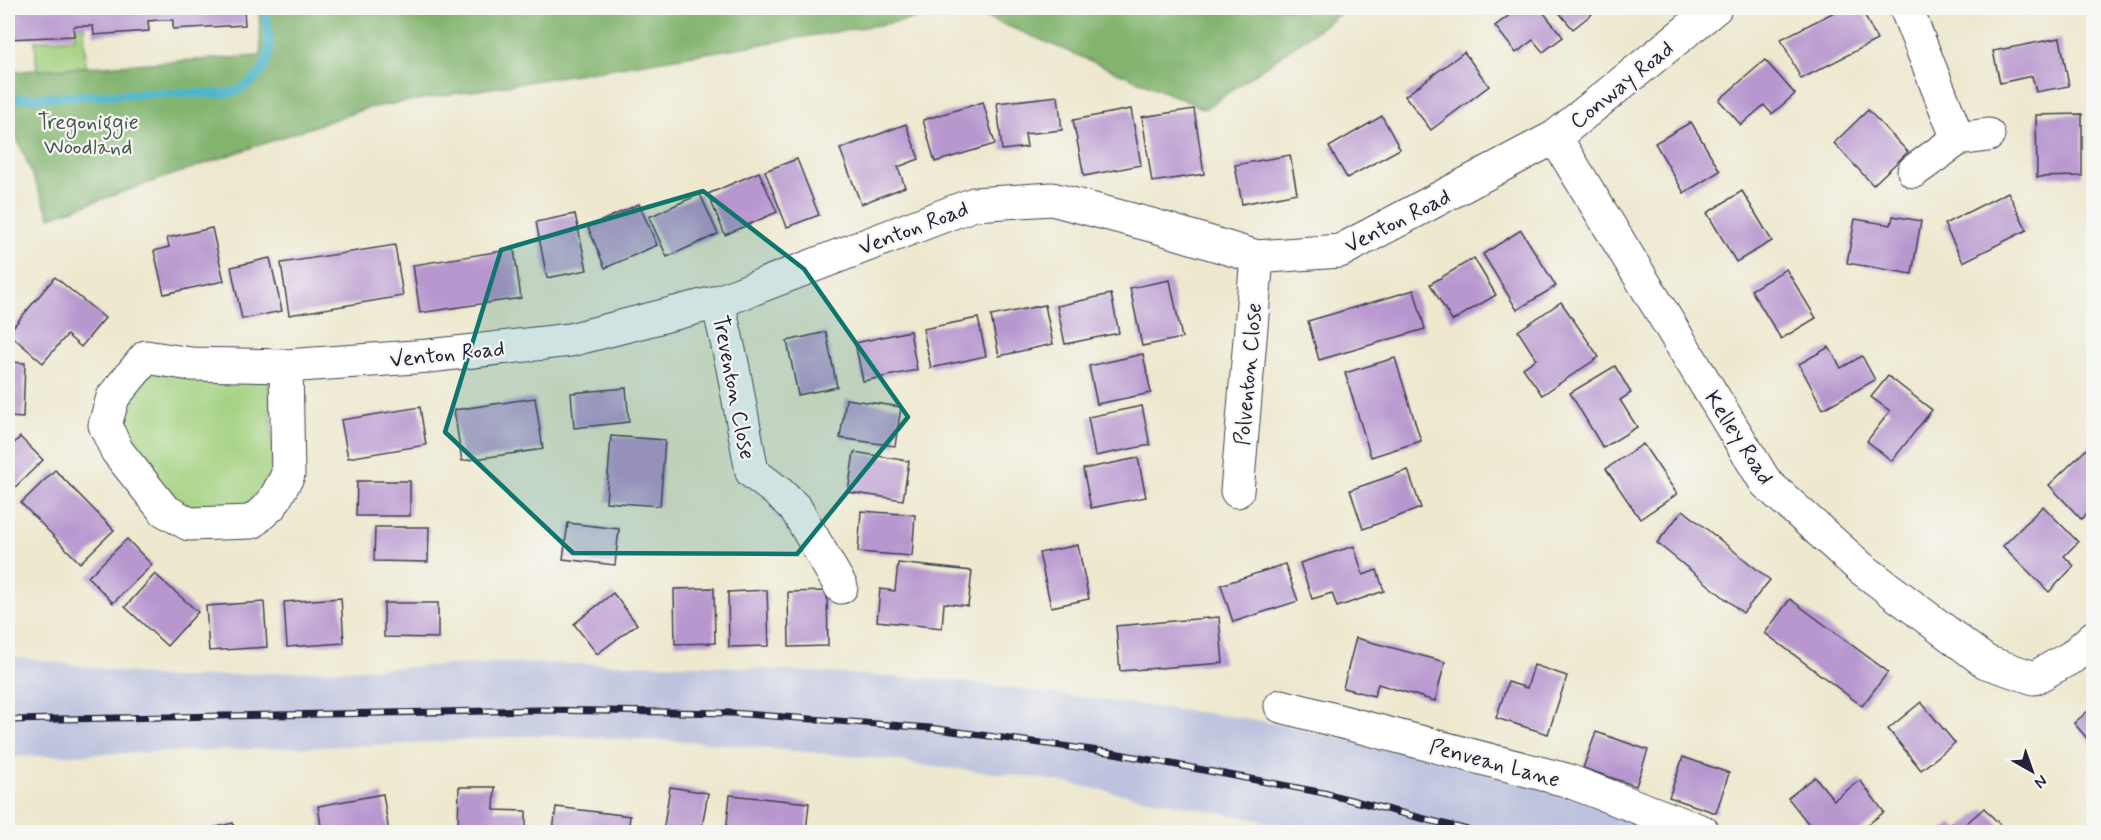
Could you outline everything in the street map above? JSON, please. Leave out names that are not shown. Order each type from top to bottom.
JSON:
[{"type":"street","name":"Conway Road","points":[[1555,137],[1715,8]]},
{"type":"street","points":[[1906,8],[1973,137],[1914,171]]},
{"type":"street","name":"Venton Road","points":[[286,366],[288,476],[273,504],[252,522],[189,524],[164,510],[117,451],[105,425],[113,398],[146,357],[191,364],[286,366],[429,356],[570,340],[718,302],[974,204],[1052,199],[1155,226],[1257,257],[1340,251],[1555,137]]},
{"type":"street","name":"Kelley Road","points":[[1555,137],[1766,483],[1862,568],[1986,662],[2034,678],[2072,657],[2094,637]]},
{"type":"street","name":"Polventon Close","points":[[1237,491],[1257,257]]},
{"type":"street","name":"Treventon Close","points":[[718,302],[752,472],[796,509],[841,587]]},
{"type":"street","name":"Penvean Lane","points":[[1281,706],[1566,780],[1703,832]]},
{"type":"highlighted area","points":[[703,191],[804,269],[908,417],[797,554],[573,553],[445,432],[501,250]]},
{"type":"shaded area","points":[[8,656],[168,678],[497,663],[702,665],[956,681],[1251,719],[1425,755],[1690,832],[1320,832],[1039,778],[919,765],[902,761],[700,742],[543,735],[404,744],[8,757]]},
{"type":"green space","name":"Tregoniggie Woodland","points":[[259,8],[1348,8],[1205,109],[970,10],[367,108],[50,217],[8,116],[8,72],[261,56]]},
{"type":"green space","points":[[76,26],[84,26],[86,67],[37,70],[35,41],[75,38]]},
{"type":"green space","points":[[149,367],[269,379],[274,473],[244,510],[191,510],[169,497],[117,420]]},
{"type":"building","points":[[8,8],[232,8],[232,11],[244,10],[245,25],[173,29],[173,20],[159,20],[148,21],[149,31],[94,35],[93,26],[76,26],[73,27],[74,36],[8,39]]},
{"type":"building","points":[[1519,8],[1540,8],[1563,37],[1543,52],[1533,40],[1516,53],[1495,26]]},
{"type":"building","points":[[1555,8],[1586,8],[1592,14],[1573,29]]},
{"type":"building","points":[[1842,8],[1861,8],[1877,40],[1801,79],[1781,39]]},
{"type":"building","points":[[2060,38],[2069,86],[2036,92],[2032,76],[2000,83],[1993,51]]},
{"type":"building","points":[[1464,52],[1489,86],[1431,130],[1405,96]]},
{"type":"building","points":[[1765,60],[1795,94],[1772,114],[1764,105],[1741,125],[1719,100]]},
{"type":"building","points":[[1058,96],[1062,130],[1025,134],[1027,147],[1002,150],[997,103]]},
{"type":"building","points":[[983,102],[995,144],[935,162],[923,120]]},
{"type":"building","points":[[1131,109],[1141,165],[1084,176],[1073,120]]},
{"type":"building","points":[[1194,109],[1204,174],[1152,182],[1142,117]]},
{"type":"building","points":[[1868,110],[1908,152],[1873,185],[1834,143]]},
{"type":"building","points":[[2082,114],[2082,176],[2037,177],[2036,115]]},
{"type":"building","points":[[1382,116],[1400,149],[1347,178],[1329,147]]},
{"type":"building","points":[[1691,122],[1720,171],[1684,193],[1655,143]]},
{"type":"building","points":[[906,124],[919,159],[898,167],[905,187],[861,204],[840,149]]},
{"type":"building","points":[[1290,155],[1297,193],[1242,204],[1235,165]]},
{"type":"building","points":[[797,159],[819,215],[787,227],[765,171]]},
{"type":"building","points":[[759,172],[777,212],[725,235],[708,194]]},
{"type":"building","points":[[1742,191],[1772,241],[1736,262],[1707,213]]},
{"type":"building","points":[[2008,192],[2027,230],[1963,262],[1944,224]]},
{"type":"building","points":[[700,194],[718,234],[667,257],[649,217]]},
{"type":"building","points":[[639,204],[657,245],[605,268],[588,227]]},
{"type":"building","points":[[575,214],[587,270],[547,278],[536,222]]},
{"type":"building","points":[[1893,216],[1921,221],[1912,274],[1847,263],[1855,219],[1891,225]]},
{"type":"building","points":[[212,228],[224,281],[164,294],[154,251],[169,247],[167,238]]},
{"type":"building","points":[[1521,230],[1556,286],[1517,310],[1483,254]]},
{"type":"building","points":[[395,245],[403,296],[289,315],[281,263]]},
{"type":"building","points":[[514,249],[521,298],[420,313],[413,265]]},
{"type":"building","points":[[270,258],[282,311],[242,319],[231,267]]},
{"type":"building","points":[[1474,258],[1496,295],[1452,321],[1430,284]]},
{"type":"building","points":[[1786,269],[1816,318],[1781,339],[1751,290]]},
{"type":"building","points":[[55,277],[105,318],[81,347],[67,335],[43,363],[8,333]]},
{"type":"building","points":[[1170,280],[1182,338],[1142,346],[1130,288]]},
{"type":"building","points":[[1414,290],[1425,329],[1319,360],[1308,321]]},
{"type":"building","points":[[1111,294],[1119,333],[1065,344],[1057,306]]},
{"type":"building","points":[[1561,302],[1599,357],[1542,395],[1523,368],[1536,359],[1518,331]]},
{"type":"building","points":[[1045,305],[1053,344],[999,356],[991,316]]},
{"type":"building","points":[[978,318],[986,356],[931,368],[923,329]]},
{"type":"building","points":[[910,331],[917,370],[863,381],[855,343]]},
{"type":"building","points":[[826,332],[837,387],[798,395],[787,341]]},
{"type":"building","points":[[1829,347],[1841,368],[1862,356],[1875,380],[1823,409],[1799,364]]},
{"type":"building","points":[[1143,354],[1151,393],[1097,404],[1089,366]]},
{"type":"building","points":[[1395,358],[1421,441],[1371,457],[1345,373]]},
{"type":"building","points":[[8,362],[25,363],[23,418],[8,417]]},
{"type":"building","points":[[1615,366],[1631,393],[1620,400],[1637,427],[1603,448],[1570,393]]},
{"type":"building","points":[[1888,376],[1932,410],[1892,461],[1867,441],[1890,411],[1871,397]]},
{"type":"building","points":[[626,388],[629,422],[574,428],[571,393]]},
{"type":"building","points":[[535,398],[543,449],[462,461],[454,410]]},
{"type":"building","points":[[846,399],[901,407],[895,446],[840,438]]},
{"type":"building","points":[[1142,406],[1150,445],[1095,456],[1088,417]]},
{"type":"building","points":[[420,407],[426,445],[348,458],[341,420]]},
{"type":"building","points":[[611,436],[665,440],[660,506],[606,502]]},
{"type":"building","points":[[20,437],[43,460],[8,494],[8,450]]},
{"type":"building","points":[[2094,442],[2094,508],[2081,519],[2049,485]]},
{"type":"building","points":[[1643,444],[1677,494],[1640,519],[1606,469]]},
{"type":"building","points":[[854,452],[909,461],[903,500],[848,492]]},
{"type":"building","points":[[1138,458],[1146,497],[1091,508],[1083,469]]},
{"type":"building","points":[[55,470],[114,530],[80,563],[21,503]]},
{"type":"building","points":[[1408,470],[1421,508],[1363,529],[1350,490]]},
{"type":"building","points":[[357,481],[410,481],[410,516],[356,516]]},
{"type":"building","points":[[2043,506],[2078,542],[2064,556],[2074,566],[2049,592],[2003,546]]},
{"type":"building","points":[[1683,510],[1770,580],[1743,613],[1657,543]]},
{"type":"building","points":[[861,511],[915,515],[912,556],[858,552]]},
{"type":"building","points":[[568,523],[619,529],[615,565],[563,559]]},
{"type":"building","points":[[375,527],[429,527],[428,562],[374,561]]},
{"type":"building","points":[[127,539],[152,565],[113,603],[88,577]]},
{"type":"building","points":[[1078,545],[1089,599],[1051,607],[1039,553]]},
{"type":"building","points":[[1354,546],[1363,575],[1377,570],[1384,591],[1337,607],[1332,593],[1312,599],[1300,563]]},
{"type":"building","points":[[898,563],[972,571],[968,606],[944,603],[942,628],[877,621],[880,589],[895,591]]},
{"type":"building","points":[[1285,564],[1298,601],[1233,622],[1221,585]]},
{"type":"building","points":[[155,574],[198,612],[167,646],[125,607]]},
{"type":"building","points":[[714,588],[715,643],[675,644],[674,589]]},
{"type":"building","points":[[767,590],[769,646],[729,647],[728,592]]},
{"type":"building","points":[[827,591],[828,646],[789,647],[788,592]]},
{"type":"building","points":[[613,593],[637,624],[597,654],[574,624]]},
{"type":"building","points":[[341,598],[344,643],[287,647],[284,602]]},
{"type":"building","points":[[1790,599],[1888,672],[1862,706],[1765,633]]},
{"type":"building","points":[[264,602],[267,647],[209,651],[206,606]]},
{"type":"building","points":[[384,603],[438,603],[438,638],[384,637]]},
{"type":"building","points":[[1219,617],[1223,663],[1120,671],[1116,626]]},
{"type":"building","points":[[1356,638],[1445,662],[1435,701],[1378,684],[1374,696],[1343,688]]},
{"type":"building","points":[[1534,665],[1567,676],[1548,734],[1496,718],[1508,682],[1527,688]]},
{"type":"building","points":[[1921,702],[1955,743],[1921,770],[1888,729]]},
{"type":"building","points":[[2094,706],[2094,741],[2091,743],[2074,723]]},
{"type":"building","points":[[1596,732],[1648,750],[1636,786],[1583,768]]},
{"type":"building","points":[[1683,757],[1729,773],[1716,813],[1669,797]]},
{"type":"building","points":[[1815,777],[1834,800],[1860,780],[1884,812],[1858,832],[1815,832],[1788,798]]},
{"type":"building","points":[[459,787],[495,787],[494,810],[526,811],[526,832],[458,832]]},
{"type":"building","points":[[670,787],[708,793],[701,832],[663,832]]},
{"type":"building","points":[[383,794],[389,832],[322,832],[318,806]]},
{"type":"building","points":[[730,795],[809,803],[806,832],[726,832]]},
{"type":"building","points":[[556,807],[630,816],[628,832],[553,832]]},
{"type":"building","points":[[1984,808],[2002,827],[1996,832],[1941,832],[1952,823],[1959,830]]},
{"type":"building","points":[[233,823],[235,832],[198,832]]},
{"type":"waterway","points":[[8,99],[135,94],[221,94],[238,90],[256,78],[267,61],[269,41],[264,8]]},
{"type":"railway","points":[[8,720],[538,710],[732,713],[930,728],[1114,753],[1324,793],[1475,832]]}]
